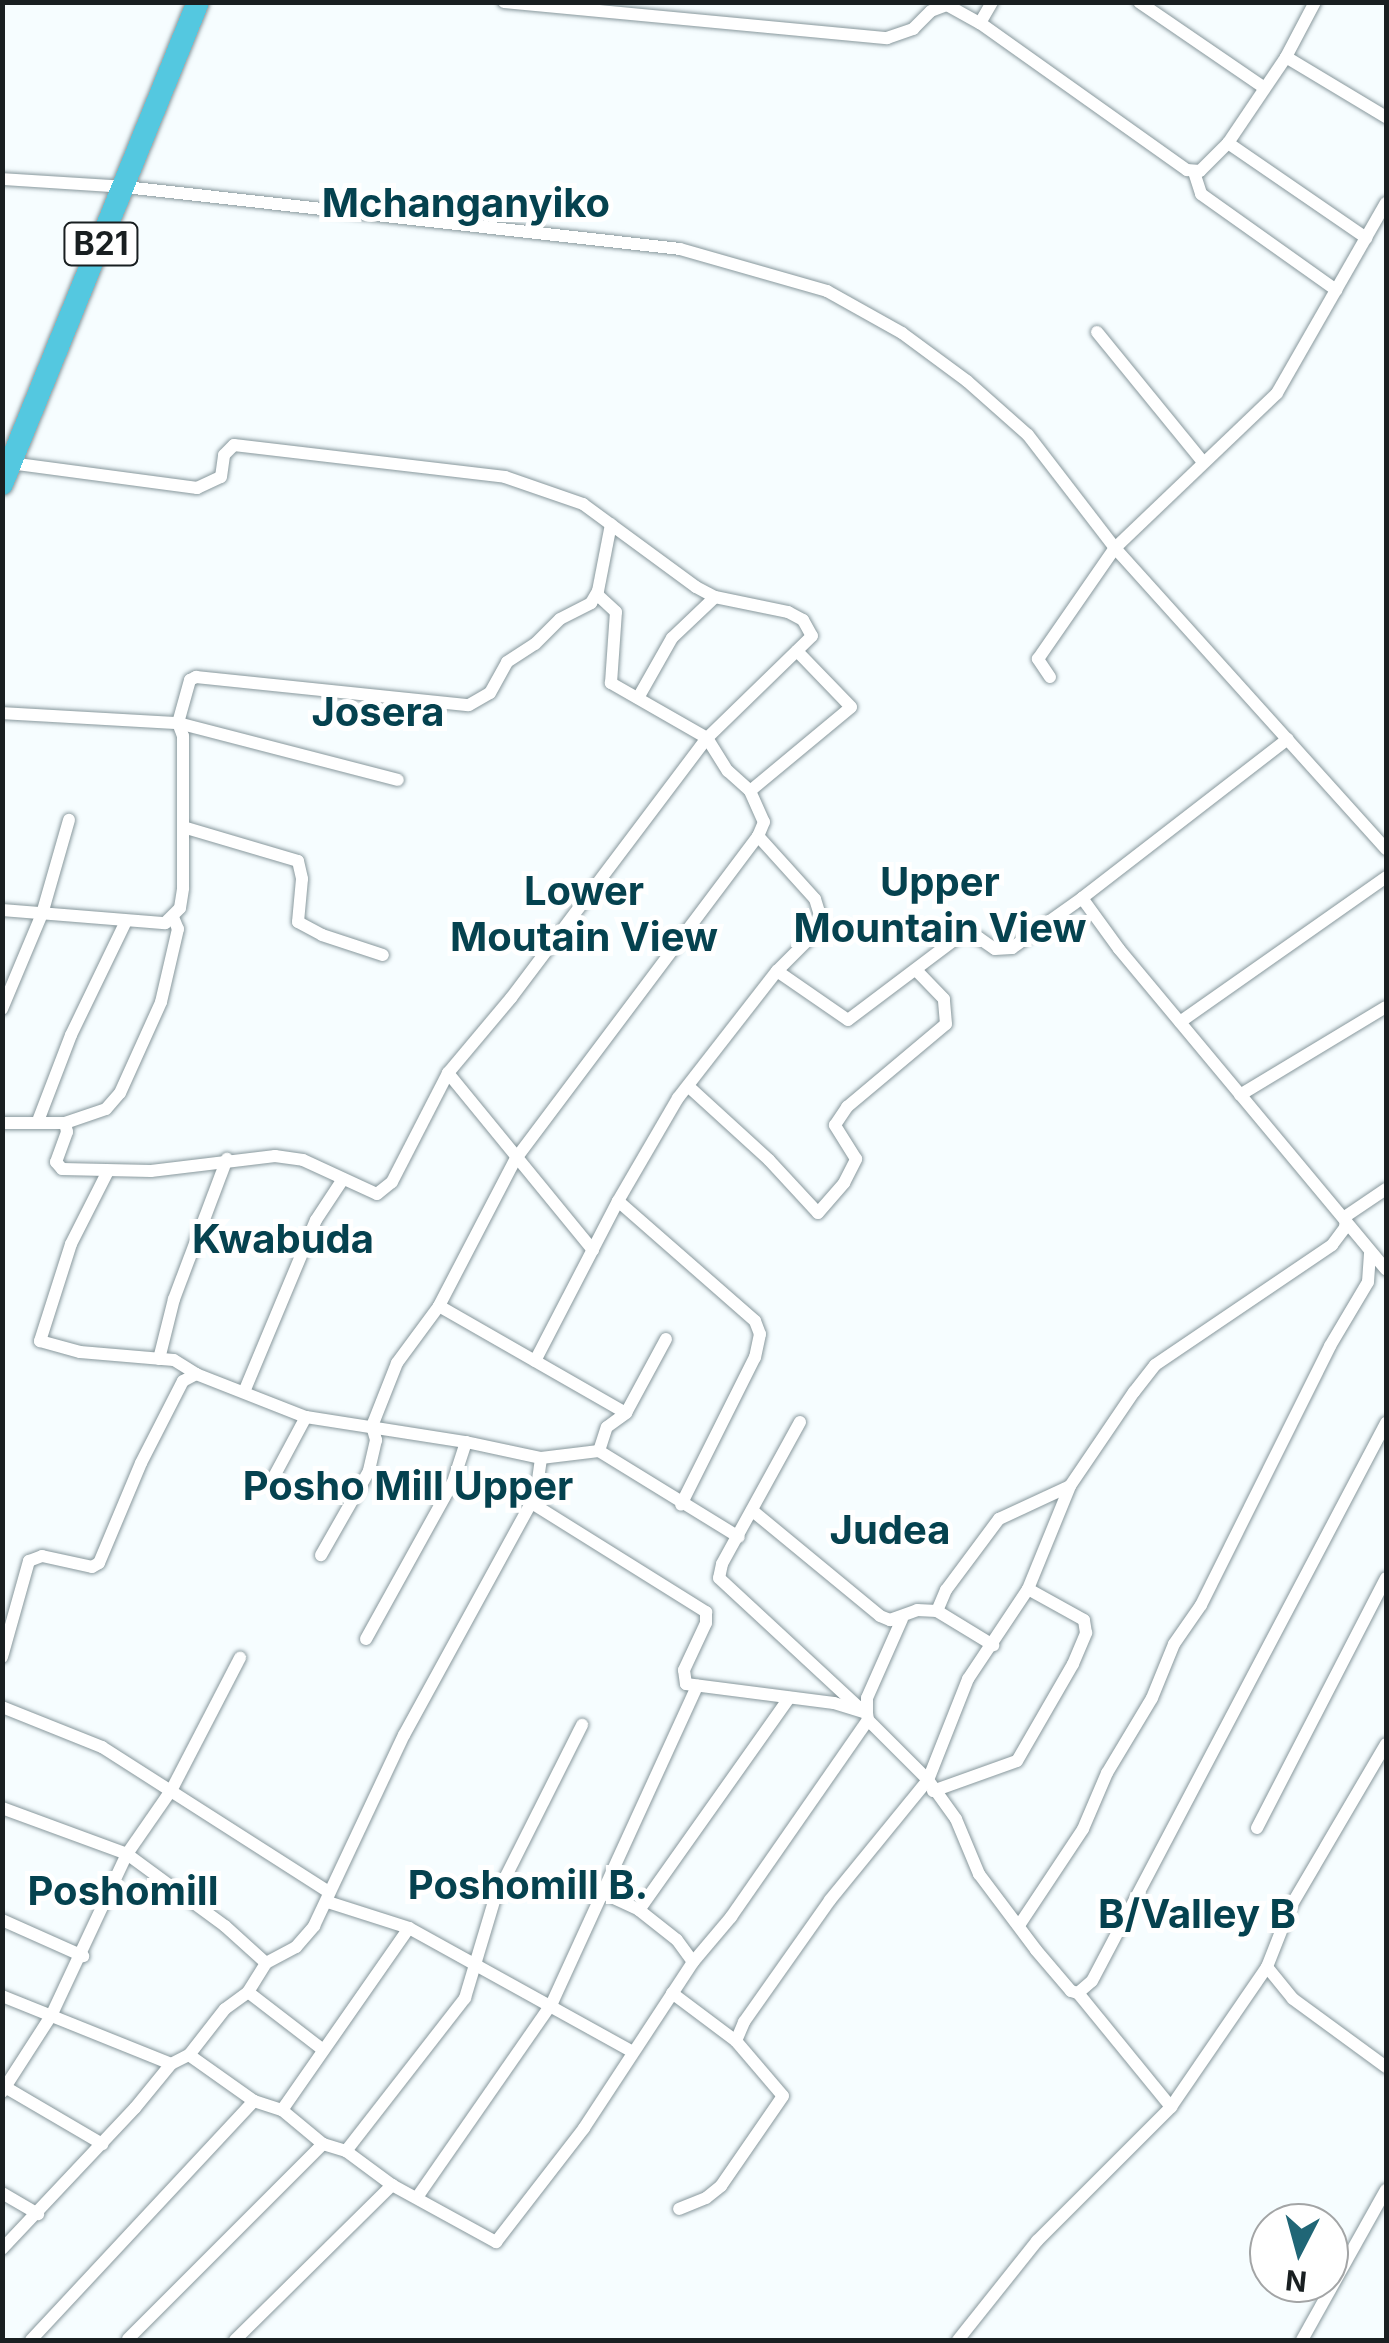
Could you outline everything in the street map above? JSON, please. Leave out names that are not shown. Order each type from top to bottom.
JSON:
[{"type":"highway","name":"B21","points":[[6,474],[198,2]]},
{"type":"street","points":[[504,2],[888,38],[913,29],[941,5],[980,22],[1194,172],[1201,194],[1336,290]]},
{"type":"street","points":[[980,22],[992,2]]},
{"type":"street","points":[[1139,2],[1264,87]]},
{"type":"street","points":[[1194,172],[1228,143],[1286,57],[1315,2]]},
{"type":"street","points":[[1286,57],[1386,118]]},
{"type":"street","points":[[1228,143],[1366,238]]},
{"type":"street","points":[[2,179],[124,187],[680,249],[828,291],[902,333],[1016,424],[1115,548],[1386,849]]},
{"type":"street","points":[[1050,677],[1038,659],[1115,548],[1277,393],[1386,204]]},
{"type":"street","points":[[1097,332],[1203,462]]},
{"type":"street","points":[[6,474],[196,488],[221,477],[228,447],[254,447],[504,477],[565,496],[716,598],[788,612],[803,620],[812,636],[707,738],[511,998],[448,1073],[392,1182],[378,1194],[303,1160],[275,1156],[151,1171],[57,1166],[68,1132],[65,1122]]},
{"type":"street","points":[[2,910],[164,924],[180,908],[183,888],[184,736],[178,723],[190,680],[196,676],[470,705],[490,693],[507,662],[535,644],[560,618],[591,604],[611,524]]},
{"type":"street","points":[[320,1555],[368,1470],[376,1440],[372,1426],[397,1363],[439,1306],[516,1158],[758,836],[762,815],[750,791],[728,771],[707,738],[612,683],[616,612],[596,594]]},
{"type":"street","points":[[638,698],[672,638],[716,598]]},
{"type":"street","points":[[750,791],[851,707],[797,651]]},
{"type":"street","points":[[2,714],[178,723],[398,780]]},
{"type":"street","points":[[777,971],[848,1020],[961,935],[979,938],[995,949],[1012,948],[1288,739]]},
{"type":"street","points":[[2,1008],[42,914],[69,820]]},
{"type":"street","points":[[183,827],[298,861],[302,879],[298,922],[322,935],[382,955]]},
{"type":"street","points":[[535,1361],[618,1200],[688,1086],[777,971],[824,925],[815,898],[758,836]]},
{"type":"street","points":[[1180,1022],[1386,877]]},
{"type":"street","points":[[1082,898],[1240,1096],[1386,1269]]},
{"type":"street","points":[[2,1123],[65,1122],[106,1109],[120,1093],[161,1002],[178,929],[172,917]]},
{"type":"street","points":[[38,1121],[71,1035],[126,921]]},
{"type":"street","points":[[688,1086],[770,1160],[818,1213],[844,1183],[856,1159],[835,1126],[847,1107],[946,1024],[944,999],[916,970]]},
{"type":"street","points":[[1240,1096],[1386,1007]]},
{"type":"street","points":[[448,1073],[593,1250]]},
{"type":"street","points":[[159,1360],[174,1300],[227,1159]]},
{"type":"street","points":[[108,1171],[71,1244],[40,1341],[80,1352],[178,1361],[196,1374],[306,1418],[372,1426],[541,1458],[598,1451],[739,1537]]},
{"type":"street","points":[[244,1392],[316,1220],[343,1179]]},
{"type":"street","points":[[736,2041],[744,2022],[830,1900],[930,1785],[968,1679],[1028,1590],[1070,1486],[1154,1365],[1332,1245],[1346,1223],[1346,1216],[1386,1189]]},
{"type":"street","points":[[618,1200],[754,1320],[760,1334],[756,1357],[681,1505]]},
{"type":"street","points":[[1020,1924],[1083,1829],[1107,1773],[1152,1698],[1174,1644],[1200,1605],[1330,1346],[1368,1282],[1372,1268],[1370,1251]]},
{"type":"street","points":[[439,1306],[626,1413]]},
{"type":"street","points":[[598,1451],[607,1426],[626,1413],[666,1339]]},
{"type":"street","points":[[2,1656],[29,1561],[42,1556],[92,1567],[99,1563],[182,1381],[196,1374]]},
{"type":"street","points":[[270,1484],[306,1418]]},
{"type":"street","points":[[800,1422],[719,1572],[724,1587],[867,1717],[930,1785],[956,1819],[979,1874],[1060,1978],[1078,1993],[1171,2108]]},
{"type":"street","points":[[1078,1993],[1092,1981],[1386,1423]]},
{"type":"street","points":[[366,1639],[452,1482],[466,1442]]},
{"type":"street","points":[[2,2249],[102,2144],[171,2064],[189,2055],[225,2010],[248,1992],[266,1962],[296,1947],[329,1897],[404,1735],[530,1502],[540,1479],[541,1458]]},
{"type":"street","points":[[937,1611],[946,1590],[1000,1519],[1070,1486]]},
{"type":"street","points":[[530,1502],[706,1612],[706,1624],[684,1670],[686,1684],[790,1698],[867,1717]]},
{"type":"street","points":[[754,1512],[880,1616],[902,1619]]},
{"type":"street","points":[[1257,1828],[1386,1578]]},
{"type":"street","points":[[930,1785],[1017,1761],[1073,1664],[1086,1633],[1084,1620],[1028,1590]]},
{"type":"street","points":[[189,2055],[254,2101],[282,2110],[324,2144],[346,2151],[392,2185],[496,2242],[584,2128],[672,1992],[731,1918],[867,1717],[867,1698],[902,1619],[917,1610],[937,1611],[993,1645]]},
{"type":"street","points":[[102,2144],[4,2090],[52,2016],[127,1854],[172,1789],[240,1658]]},
{"type":"street","points":[[418,2196],[552,2003],[697,1686]]},
{"type":"street","points":[[640,1910],[790,1698]]},
{"type":"street","points":[[2,1707],[102,1747],[172,1789],[329,1897],[410,1928],[472,1965],[552,2003],[633,2052]]},
{"type":"street","points":[[346,2151],[458,2009],[495,1898],[582,1725]]},
{"type":"street","points":[[958,2340],[1038,2241],[1171,2108],[1268,1967],[1291,1906],[1386,1744]]},
{"type":"street","points":[[2,1808],[127,1854],[225,1926],[266,1962]]},
{"type":"street","points":[[603,1892],[640,1910],[677,1940],[694,1962]]},
{"type":"street","points":[[2,1920],[83,1956]]},
{"type":"street","points":[[282,2110],[410,1928]]},
{"type":"street","points":[[1268,1967],[1293,1998],[1386,2066]]},
{"type":"street","points":[[248,1992],[322,2049]]},
{"type":"street","points":[[672,1992],[736,2041],[783,2096],[721,2186],[706,2198],[679,2209]]},
{"type":"street","points":[[2,1996],[171,2064]]},
{"type":"street","points":[[32,2340],[254,2101]]},
{"type":"street","points":[[129,2340],[324,2144]]},
{"type":"street","points":[[235,2340],[392,2185]]},
{"type":"street","points":[[1302,2340],[1386,2190]]},
{"type":"street","points":[[2,2194],[38,2214]]},
{"type":"district","name":"Mchanganyiko","points":[[466,203]]},
{"type":"district","name":"Josera","points":[[378,712]]},
{"type":"district","name":"Upper Mountain View","points":[[940,905]]},
{"type":"district","name":"Lower Moutain View","points":[[584,914]]},
{"type":"district","name":"Kwabuda","points":[[283,1239]]},
{"type":"district","name":"Posho Mill Upper","points":[[408,1486]]},
{"type":"district","name":"Judea","points":[[890,1530]]},
{"type":"district","name":"Poshomill B.","points":[[528,1885]]},
{"type":"district","name":"Poshomill","points":[[123,1891]]},
{"type":"district","name":"B/Valley B","points":[[1197,1914]]}]
